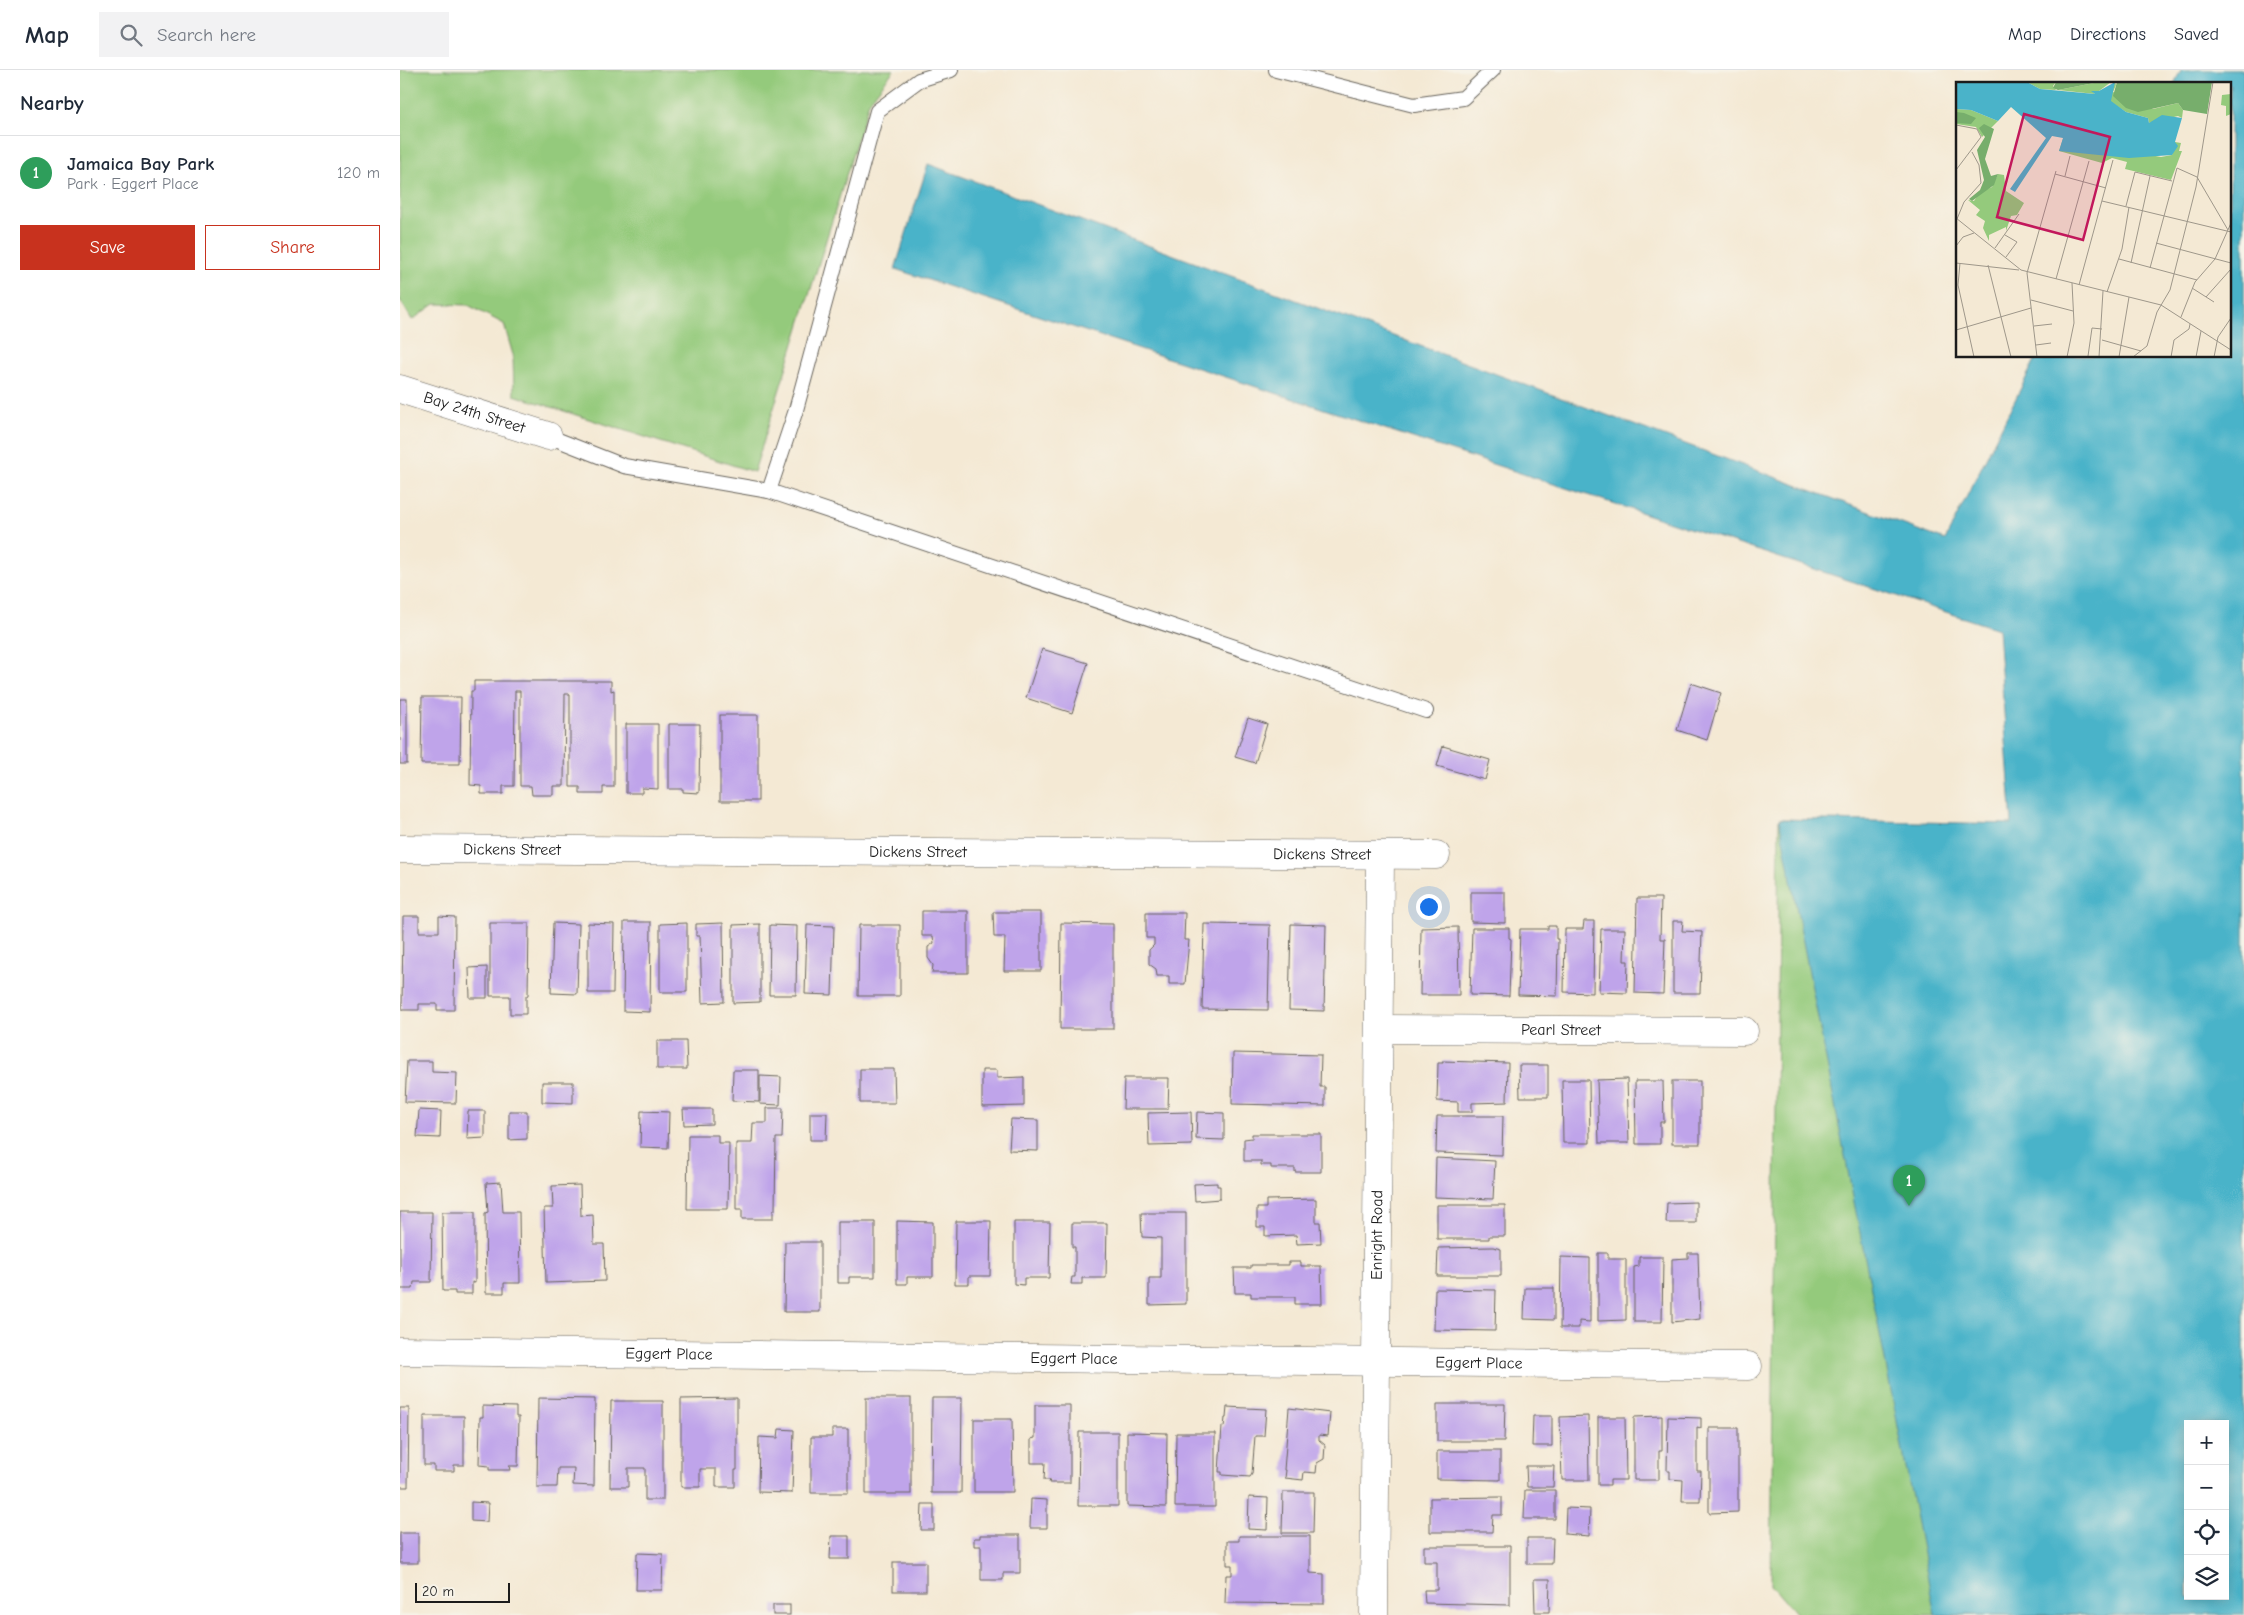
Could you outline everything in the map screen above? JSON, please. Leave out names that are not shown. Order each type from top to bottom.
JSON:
[{"type":"street","name":"Bay 24th Street","points":[[400,389],[548,436]]},
{"type":"street","name":"Dickens Street","points":[[400,849],[1436,855]]},
{"type":"street","name":"Enright Road","points":[[1374,1615],[1380,856]]},
{"type":"street","name":"Pearl Street","points":[[1380,1029],[1744,1031]]},
{"type":"street","name":"Eggert Place","points":[[400,1351],[1748,1366]]},
{"type":"lane","points":[[769,491],[796,410],[877,111],[920,80],[951,70]]},
{"type":"lane","points":[[1276,70],[1414,105],[1463,98],[1494,70]]},
{"type":"lane","points":[[548,436],[624,466],[769,491],[1426,711]]},
{"type":"green space","points":[[400,70],[894,70],[869,102],[754,472],[514,395],[513,355],[504,324],[468,305],[435,304],[412,320],[400,300]]},
{"type":"green space","points":[[1779,819],[2000,827],[2092,1615],[1797,1615],[1771,1585]]},
{"type":"water","points":[[2181,70],[2244,70],[2244,1615],[1935,1615],[1779,819],[2012,824],[1998,629],[895,269],[928,164],[1945,540],[2036,358],[2232,358],[2232,82],[2175,82]]},
{"type":"building","points":[[1042,649],[1088,663],[1072,713],[1026,698]]},
{"type":"building","points":[[474,681],[611,681],[611,691],[614,690],[614,787],[603,787],[603,794],[580,794],[580,787],[570,787],[570,694],[565,694],[564,786],[553,786],[553,795],[532,795],[531,786],[520,786],[520,691],[515,691],[514,786],[503,786],[503,794],[481,794],[481,786],[470,785],[471,691],[474,691]]},
{"type":"building","points":[[1691,683],[1721,693],[1707,740],[1677,730]]},
{"type":"building","points":[[422,697],[461,697],[460,764],[421,764]]},
{"type":"building","points":[[400,699],[407,699],[407,764],[400,764]]},
{"type":"building","points":[[720,715],[758,715],[758,801],[720,801]]},
{"type":"building","points":[[1248,718],[1267,724],[1255,763],[1235,757]]},
{"type":"building","points":[[626,724],[658,724],[658,789],[642,788],[642,793],[626,793]]},
{"type":"building","points":[[669,724],[700,724],[699,793],[683,792],[683,789],[669,789]]},
{"type":"building","points":[[1443,746],[1490,760],[1485,780],[1437,766]]},
{"type":"building","points":[[1471,892],[1505,892],[1505,923],[1471,922]]},
{"type":"building","points":[[1637,898],[1661,898],[1660,939],[1665,939],[1663,994],[1635,993]]},
{"type":"building","points":[[922,911],[968,911],[968,973],[932,973],[933,965],[928,958],[928,947],[934,943],[933,936],[922,936]]},
{"type":"building","points":[[993,912],[1041,912],[1041,971],[1004,971],[1005,937],[994,937]]},
{"type":"building","points":[[1146,913],[1185,913],[1184,940],[1189,940],[1185,984],[1169,984],[1169,976],[1157,976],[1156,969],[1149,964],[1149,950],[1154,945],[1154,938],[1146,938]]},
{"type":"building","points":[[403,916],[419,916],[419,932],[439,932],[439,916],[455,917],[454,1010],[437,1010],[437,1004],[419,1004],[419,1010],[402,1010]]},
{"type":"building","points":[[1584,921],[1594,921],[1593,993],[1564,992],[1565,929],[1583,929]]},
{"type":"building","points":[[1673,921],[1683,921],[1682,931],[1702,932],[1700,993],[1673,993]]},
{"type":"building","points":[[624,922],[651,922],[650,1012],[623,1011]]},
{"type":"building","points":[[490,923],[529,923],[526,1014],[510,1014],[510,996],[490,996]]},
{"type":"building","points":[[553,923],[579,924],[577,994],[551,993]]},
{"type":"building","points":[[588,923],[614,924],[613,993],[588,993]]},
{"type":"building","points":[[687,923],[687,992],[660,992],[660,924]]},
{"type":"building","points":[[723,923],[724,1002],[702,1003],[700,936],[696,936],[696,924]]},
{"type":"building","points":[[1061,923],[1113,924],[1113,1029],[1060,1029]]},
{"type":"building","points":[[760,924],[760,1002],[733,1003],[733,925]]},
{"type":"building","points":[[1204,924],[1270,925],[1268,1010],[1202,1009]]},
{"type":"building","points":[[1291,924],[1326,925],[1324,1011],[1289,1010]]},
{"type":"building","points":[[770,925],[797,926],[796,995],[769,995]]},
{"type":"building","points":[[807,925],[834,926],[832,995],[805,994]]},
{"type":"building","points":[[859,925],[900,925],[900,996],[858,996]]},
{"type":"building","points":[[1548,926],[1556,926],[1556,939],[1558,939],[1557,996],[1518,995],[1520,929],[1548,929]]},
{"type":"building","points":[[1458,927],[1459,995],[1420,995],[1421,928]]},
{"type":"building","points":[[1472,928],[1509,928],[1509,938],[1511,939],[1509,996],[1470,995]]},
{"type":"building","points":[[1601,929],[1625,929],[1624,961],[1628,961],[1627,993],[1599,992]]},
{"type":"building","points":[[487,967],[487,998],[470,998],[469,968]]},
{"type":"building","points":[[657,1041],[686,1041],[687,1069],[657,1069]]},
{"type":"building","points":[[1233,1053],[1321,1055],[1320,1087],[1325,1087],[1325,1106],[1232,1104]]},
{"type":"building","points":[[407,1061],[432,1061],[432,1072],[457,1073],[456,1103],[405,1102]]},
{"type":"building","points":[[1442,1061],[1508,1063],[1507,1102],[1472,1103],[1472,1112],[1458,1112],[1458,1102],[1437,1101],[1438,1063],[1443,1063]]},
{"type":"building","points":[[1519,1065],[1548,1065],[1548,1097],[1520,1097]]},
{"type":"building","points":[[860,1069],[894,1069],[895,1103],[860,1103]]},
{"type":"building","points":[[733,1070],[759,1070],[759,1102],[732,1101]]},
{"type":"building","points":[[982,1070],[997,1070],[997,1078],[1024,1077],[1024,1106],[982,1107]]},
{"type":"building","points":[[760,1076],[781,1077],[780,1105],[760,1104]]},
{"type":"building","points":[[1124,1078],[1169,1078],[1168,1109],[1123,1109]]},
{"type":"building","points":[[1627,1079],[1629,1143],[1599,1143],[1597,1080]]},
{"type":"building","points":[[1562,1080],[1589,1080],[1590,1143],[1563,1143]]},
{"type":"building","points":[[1635,1081],[1663,1081],[1664,1122],[1660,1122],[1660,1144],[1636,1144]]},
{"type":"building","points":[[1672,1081],[1700,1081],[1700,1144],[1672,1144]]},
{"type":"building","points":[[542,1082],[573,1082],[573,1103],[542,1102]]},
{"type":"building","points":[[767,1108],[783,1108],[782,1138],[776,1138],[775,1210],[773,1210],[773,1219],[742,1219],[742,1209],[736,1209],[736,1143],[752,1143],[753,1123],[767,1123]]},
{"type":"building","points":[[683,1109],[712,1109],[712,1124],[684,1125]]},
{"type":"building","points":[[419,1110],[441,1111],[440,1138],[417,1137]]},
{"type":"building","points":[[468,1111],[485,1111],[485,1138],[467,1139]]},
{"type":"building","points":[[509,1111],[527,1111],[527,1139],[509,1140]]},
{"type":"building","points":[[641,1111],[669,1112],[668,1148],[640,1147]]},
{"type":"building","points":[[1191,1112],[1192,1145],[1149,1146],[1148,1113]]},
{"type":"building","points":[[1197,1112],[1224,1113],[1224,1140],[1196,1139]]},
{"type":"building","points":[[810,1113],[827,1113],[826,1140],[810,1140]]},
{"type":"building","points":[[1437,1116],[1503,1116],[1502,1155],[1436,1153]]},
{"type":"building","points":[[1011,1119],[1038,1120],[1038,1151],[1009,1150]]},
{"type":"building","points":[[1252,1134],[1321,1134],[1321,1172],[1295,1172],[1295,1168],[1271,1168],[1271,1165],[1261,1165],[1261,1161],[1244,1161],[1244,1139],[1252,1138]]},
{"type":"building","points":[[688,1135],[718,1135],[718,1143],[729,1143],[728,1209],[687,1209]]},
{"type":"building","points":[[1436,1158],[1495,1161],[1493,1199],[1435,1197]]},
{"type":"building","points":[[501,1182],[503,1212],[519,1212],[520,1283],[504,1283],[504,1293],[486,1293],[485,1213],[488,1212],[486,1183]]},
{"type":"building","points":[[1217,1183],[1217,1186],[1220,1186],[1220,1199],[1195,1201],[1194,1184]]},
{"type":"building","points":[[580,1185],[581,1216],[593,1215],[594,1244],[604,1244],[605,1281],[546,1283],[544,1208],[553,1208],[552,1186]]},
{"type":"building","points":[[1316,1199],[1316,1222],[1320,1222],[1321,1243],[1297,1244],[1296,1235],[1265,1236],[1265,1227],[1257,1227],[1257,1208],[1266,1208],[1266,1200]]},
{"type":"building","points":[[1696,1202],[1696,1223],[1666,1223],[1667,1203]]},
{"type":"building","points":[[1437,1205],[1505,1205],[1505,1236],[1489,1236],[1489,1239],[1437,1239]]},
{"type":"building","points":[[400,1212],[432,1212],[431,1282],[414,1282],[413,1289],[400,1289]]},
{"type":"building","points":[[442,1212],[475,1212],[475,1283],[472,1282],[472,1294],[455,1294],[455,1291],[443,1291]]},
{"type":"building","points":[[1141,1213],[1186,1213],[1186,1304],[1149,1305],[1149,1278],[1161,1278],[1161,1238],[1142,1237]]},
{"type":"building","points":[[897,1221],[933,1222],[933,1277],[907,1277],[907,1284],[897,1284]]},
{"type":"building","points":[[956,1221],[991,1221],[990,1276],[969,1276],[969,1284],[955,1284]]},
{"type":"building","points":[[838,1222],[875,1222],[875,1277],[849,1277],[849,1283],[838,1283]]},
{"type":"building","points":[[1014,1222],[1050,1222],[1049,1278],[1024,1278],[1024,1285],[1014,1284]]},
{"type":"building","points":[[1072,1223],[1107,1223],[1106,1278],[1082,1278],[1082,1284],[1071,1284],[1072,1277],[1075,1277],[1075,1247],[1072,1247]]},
{"type":"building","points":[[785,1242],[820,1242],[820,1312],[784,1312]]},
{"type":"building","points":[[1493,1247],[1501,1249],[1501,1276],[1437,1276],[1438,1248]]},
{"type":"building","points":[[1598,1253],[1608,1253],[1608,1259],[1626,1259],[1626,1320],[1598,1321]]},
{"type":"building","points":[[1688,1253],[1698,1253],[1700,1319],[1672,1322],[1672,1259],[1688,1258]]},
{"type":"building","points":[[1561,1257],[1590,1258],[1590,1322],[1579,1321],[1579,1328],[1560,1328]]},
{"type":"building","points":[[1639,1257],[1663,1257],[1662,1322],[1634,1322],[1634,1267],[1639,1266]]},
{"type":"building","points":[[1289,1262],[1301,1262],[1301,1266],[1321,1266],[1322,1304],[1295,1304],[1295,1297],[1251,1297],[1251,1293],[1235,1293],[1234,1268],[1251,1268],[1251,1265],[1289,1265]]},
{"type":"building","points":[[1525,1288],[1554,1288],[1554,1320],[1524,1319]]},
{"type":"building","points":[[1435,1289],[1496,1290],[1495,1331],[1434,1330]]},
{"type":"building","points":[[538,1398],[595,1399],[594,1486],[573,1485],[574,1468],[558,1468],[557,1487],[537,1487]]},
{"type":"building","points":[[737,1398],[737,1470],[735,1470],[735,1487],[716,1487],[716,1469],[700,1469],[700,1487],[681,1487],[681,1399]]},
{"type":"building","points":[[866,1398],[911,1398],[911,1494],[866,1494]]},
{"type":"building","points":[[932,1398],[962,1398],[961,1493],[931,1493]]},
{"type":"building","points":[[611,1401],[663,1401],[663,1500],[645,1500],[645,1468],[628,1468],[628,1487],[610,1487]]},
{"type":"building","points":[[1437,1404],[1505,1404],[1504,1441],[1437,1441]]},
{"type":"building","points":[[1035,1405],[1070,1405],[1070,1483],[1049,1483],[1050,1480],[1044,1480],[1045,1463],[1031,1463],[1031,1439],[1035,1438]]},
{"type":"building","points":[[483,1406],[516,1407],[516,1417],[519,1417],[518,1466],[509,1466],[510,1470],[489,1470],[489,1466],[479,1465],[480,1417],[483,1417]]},
{"type":"building","points":[[1227,1407],[1266,1409],[1264,1436],[1255,1436],[1252,1474],[1250,1477],[1222,1475],[1222,1472],[1219,1472],[1222,1426],[1224,1427]]},
{"type":"building","points":[[400,1408],[409,1408],[408,1487],[400,1487]]},
{"type":"building","points":[[1289,1408],[1330,1413],[1328,1436],[1319,1435],[1319,1440],[1325,1445],[1324,1459],[1317,1463],[1316,1473],[1304,1472],[1303,1480],[1285,1478]]},
{"type":"building","points":[[424,1416],[464,1416],[464,1465],[454,1465],[454,1471],[434,1471],[434,1465],[424,1465]]},
{"type":"building","points":[[1533,1416],[1552,1416],[1552,1446],[1532,1446]]},
{"type":"building","points":[[1588,1416],[1589,1480],[1562,1480],[1560,1417]]},
{"type":"building","points":[[1662,1416],[1662,1451],[1659,1451],[1659,1480],[1634,1480],[1634,1417]]},
{"type":"building","points":[[1598,1417],[1625,1417],[1626,1480],[1610,1480],[1610,1485],[1598,1485]]},
{"type":"building","points":[[1668,1417],[1701,1418],[1701,1428],[1697,1427],[1697,1471],[1701,1471],[1700,1501],[1682,1501],[1683,1480],[1670,1479],[1670,1471],[1667,1471]]},
{"type":"building","points":[[974,1419],[1012,1419],[1013,1492],[974,1492]]},
{"type":"building","points":[[1709,1428],[1738,1428],[1738,1512],[1709,1513]]},
{"type":"building","points":[[779,1429],[794,1430],[792,1493],[758,1492],[759,1437],[778,1438]]},
{"type":"building","points":[[832,1429],[848,1429],[848,1493],[811,1493],[811,1437],[832,1437]]},
{"type":"building","points":[[1079,1432],[1118,1432],[1118,1506],[1078,1506]]},
{"type":"building","points":[[1127,1432],[1167,1433],[1166,1507],[1127,1506]]},
{"type":"building","points":[[1176,1433],[1215,1433],[1215,1507],[1175,1507]]},
{"type":"building","points":[[1437,1451],[1500,1451],[1500,1480],[1437,1479]]},
{"type":"building","points":[[1526,1466],[1554,1466],[1553,1487],[1527,1487]]},
{"type":"building","points":[[1525,1490],[1555,1490],[1555,1519],[1524,1519]]},
{"type":"building","points":[[1283,1492],[1314,1492],[1313,1533],[1282,1533]]},
{"type":"building","points":[[1249,1497],[1268,1498],[1267,1530],[1248,1529]]},
{"type":"building","points":[[1502,1497],[1502,1515],[1493,1515],[1492,1532],[1430,1532],[1430,1498]]},
{"type":"building","points":[[1031,1499],[1047,1500],[1047,1528],[1030,1528]]},
{"type":"building","points":[[471,1502],[488,1503],[487,1522],[471,1521]]},
{"type":"building","points":[[922,1504],[934,1504],[934,1530],[921,1530]]},
{"type":"building","points":[[1566,1508],[1590,1509],[1589,1536],[1565,1534]]},
{"type":"building","points":[[400,1533],[418,1533],[418,1563],[400,1563]]},
{"type":"building","points":[[980,1535],[1020,1535],[1020,1573],[1003,1573],[1003,1580],[981,1580],[981,1546],[974,1546],[974,1538],[980,1538]]},
{"type":"building","points":[[831,1536],[849,1536],[849,1559],[830,1559]]},
{"type":"building","points":[[1239,1536],[1310,1536],[1310,1573],[1324,1574],[1324,1604],[1225,1603],[1226,1575],[1232,1575],[1232,1565],[1227,1565],[1227,1541],[1239,1541]]},
{"type":"building","points":[[1527,1538],[1553,1538],[1552,1564],[1527,1564]]},
{"type":"building","points":[[1424,1546],[1510,1546],[1510,1605],[1425,1603],[1424,1590],[1437,1590],[1437,1562],[1424,1562]]},
{"type":"building","points":[[637,1553],[663,1554],[662,1590],[636,1590]]},
{"type":"building","points":[[893,1562],[926,1562],[926,1591],[893,1591]]},
{"type":"building","points":[[1534,1579],[1550,1579],[1549,1612],[1535,1612]]},
{"type":"building","points":[[773,1605],[790,1605],[790,1615],[773,1615]]},
{"type":"place","name":"Jamaica Bay Park","points":[[1909,1206]]}]
